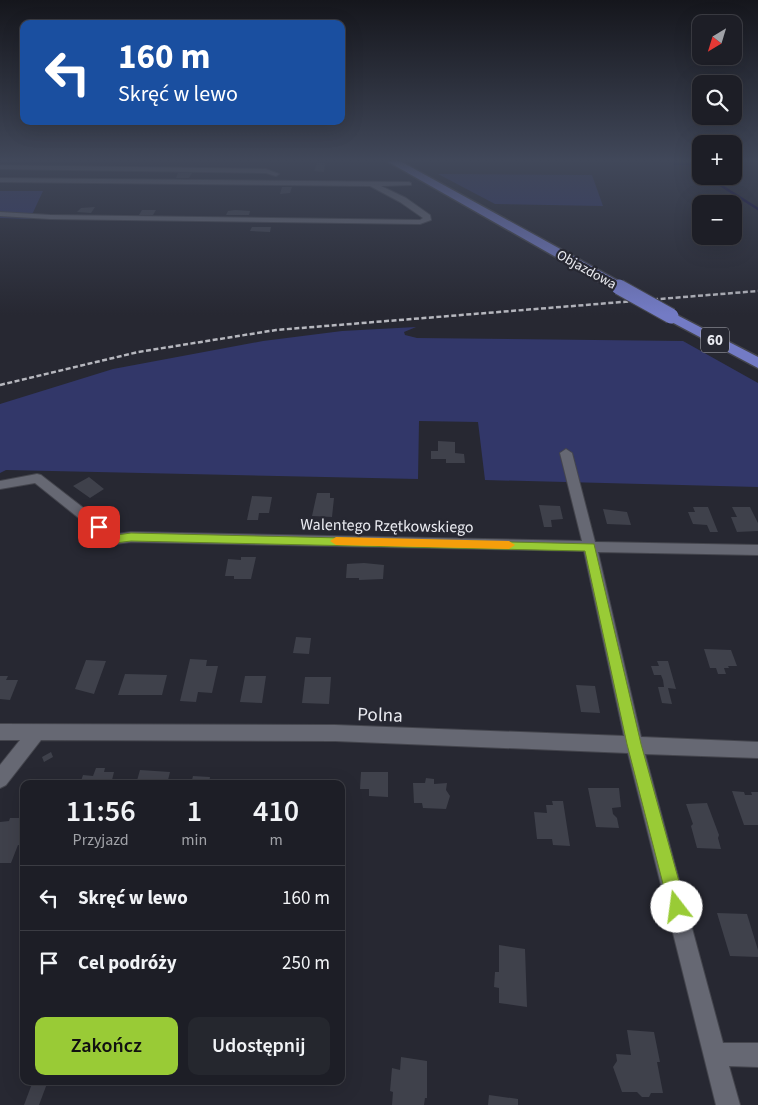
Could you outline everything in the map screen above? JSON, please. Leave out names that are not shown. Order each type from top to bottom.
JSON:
[{"type":"main road","name":"Objazdowa","points":[[483,212],[758,364]]},
{"type":"street","points":[[0,214],[28,214],[50,217],[420,222],[428,219],[419,212]]},
{"type":"street","points":[[566,453],[590,547],[634,744],[728,1105]]},
{"type":"street","name":"Walentego Rzętkowskiego","points":[[0,485],[37,478],[115,539],[131,537],[758,550]]},
{"type":"street","name":"Polna","points":[[0,732],[335,733],[758,750]]},
{"type":"street","points":[[0,779],[36,732]]},
{"type":"street","points":[[716,1054],[758,1055]]},
{"type":"shaded area","points":[[0,212],[33,212],[30,219],[0,218]]},
{"type":"shaded area","points":[[416,327],[404,332],[405,335],[417,338],[683,341],[758,383],[758,487],[485,480],[478,422],[419,421],[418,479],[6,470],[0,473],[0,404],[113,369],[263,341],[342,331]]},
{"type":"building","points":[[141,212],[155,212],[153,215],[139,215]]},
{"type":"building","points":[[228,212],[250,212],[249,215],[226,215]]},
{"type":"building","points":[[252,227],[271,227],[270,232],[250,231]]},
{"type":"building","points":[[438,441],[455,442],[455,453],[464,454],[465,463],[446,463],[446,459],[431,459],[431,451],[438,451]]},
{"type":"building","points":[[89,477],[104,489],[90,498],[73,486]]},
{"type":"building","points":[[317,493],[330,493],[330,498],[334,498],[332,517],[312,516]]},
{"type":"building","points":[[252,496],[272,497],[269,513],[259,513],[258,520],[247,520]]},
{"type":"building","points":[[539,505],[560,506],[563,519],[551,520],[552,527],[544,527]]},
{"type":"building","points":[[693,507],[708,507],[718,532],[710,532],[707,525],[693,524],[688,512],[695,512]]},
{"type":"building","points":[[732,507],[750,507],[758,523],[758,531],[737,532],[731,517],[737,517]]},
{"type":"building","points":[[603,509],[627,512],[631,525],[607,524]]},
{"type":"building","points":[[241,557],[256,557],[251,579],[234,579],[234,576],[225,576],[228,559],[241,560]]},
{"type":"building","points":[[347,564],[384,565],[383,579],[359,580],[359,578],[346,578]]},
{"type":"building","points":[[296,637],[311,638],[309,654],[293,653]]},
{"type":"building","points":[[704,649],[731,650],[737,666],[728,666],[729,668],[724,668],[726,674],[718,674],[716,668],[710,668]]},
{"type":"building","points":[[190,659],[207,660],[206,666],[218,666],[212,693],[198,692],[196,702],[180,701]]},
{"type":"building","points":[[86,660],[106,661],[94,694],[75,689]]},
{"type":"building","points":[[657,661],[668,661],[676,689],[668,688],[672,704],[662,703],[658,687],[664,687],[663,680],[661,675],[654,675],[651,666],[659,666]]},
{"type":"building","points":[[125,674],[167,675],[162,695],[118,695]]},
{"type":"building","points":[[0,676],[8,676],[6,680],[18,680],[10,700],[0,699]]},
{"type":"building","points":[[245,676],[266,676],[262,703],[240,702]]},
{"type":"building","points":[[305,677],[331,677],[329,704],[302,703]]},
{"type":"building","points":[[576,685],[595,686],[600,713],[581,712]]},
{"type":"building","points":[[51,752],[53,757],[44,762],[42,757]]},
{"type":"building","points":[[96,768],[105,768],[104,772],[114,772],[112,780],[81,780],[83,775],[93,776]]},
{"type":"building","points":[[140,770],[170,772],[168,780],[137,780]]},
{"type":"building","points":[[361,772],[388,772],[388,797],[369,796],[369,789],[360,789]]},
{"type":"building","points":[[193,776],[210,777],[210,780],[192,780]]},
{"type":"building","points":[[426,778],[434,779],[434,784],[447,783],[446,790],[450,796],[446,809],[423,808],[422,803],[414,803],[413,783],[425,783]]},
{"type":"building","points":[[588,788],[619,788],[621,807],[612,808],[619,828],[596,827]]},
{"type":"building","points":[[732,791],[744,792],[745,795],[752,795],[751,792],[758,792],[758,825],[744,825]]},
{"type":"building","points":[[552,801],[563,801],[570,846],[553,845],[552,839],[537,839],[534,812],[547,813],[546,805],[553,805]]},
{"type":"building","points":[[707,803],[719,835],[721,849],[697,848],[691,826],[693,824],[686,804]]},
{"type":"building","points":[[10,818],[20,818],[20,845],[18,845],[11,863],[0,863],[0,822],[9,821]]},
{"type":"building","points":[[717,913],[747,914],[758,950],[758,957],[730,956]]},
{"type":"building","points":[[499,945],[525,949],[527,1007],[499,1003],[499,988],[494,987],[495,972],[499,972]]},
{"type":"building","points":[[627,1030],[654,1032],[660,1062],[657,1062],[663,1093],[651,1093],[649,1097],[642,1097],[637,1092],[622,1092],[613,1067],[617,1061],[616,1054],[631,1055]]},
{"type":"building","points":[[401,1057],[427,1061],[427,1098],[425,1098],[424,1105],[392,1105],[393,1092],[390,1091],[392,1068],[400,1070]]},
{"type":"building","points":[[32,1085],[46,1085],[39,1105],[24,1105]]},
{"type":"building","points":[[489,1095],[518,1099],[518,1105],[488,1105]]},
{"type":"railway","points":[[0,385],[138,352],[276,330],[758,291]]},
{"type":"slow traffic","points":[[336,541],[509,545]]},
{"type":"route","points":[[99,527],[115,539],[131,537],[590,547],[634,744],[677,907]]}]
